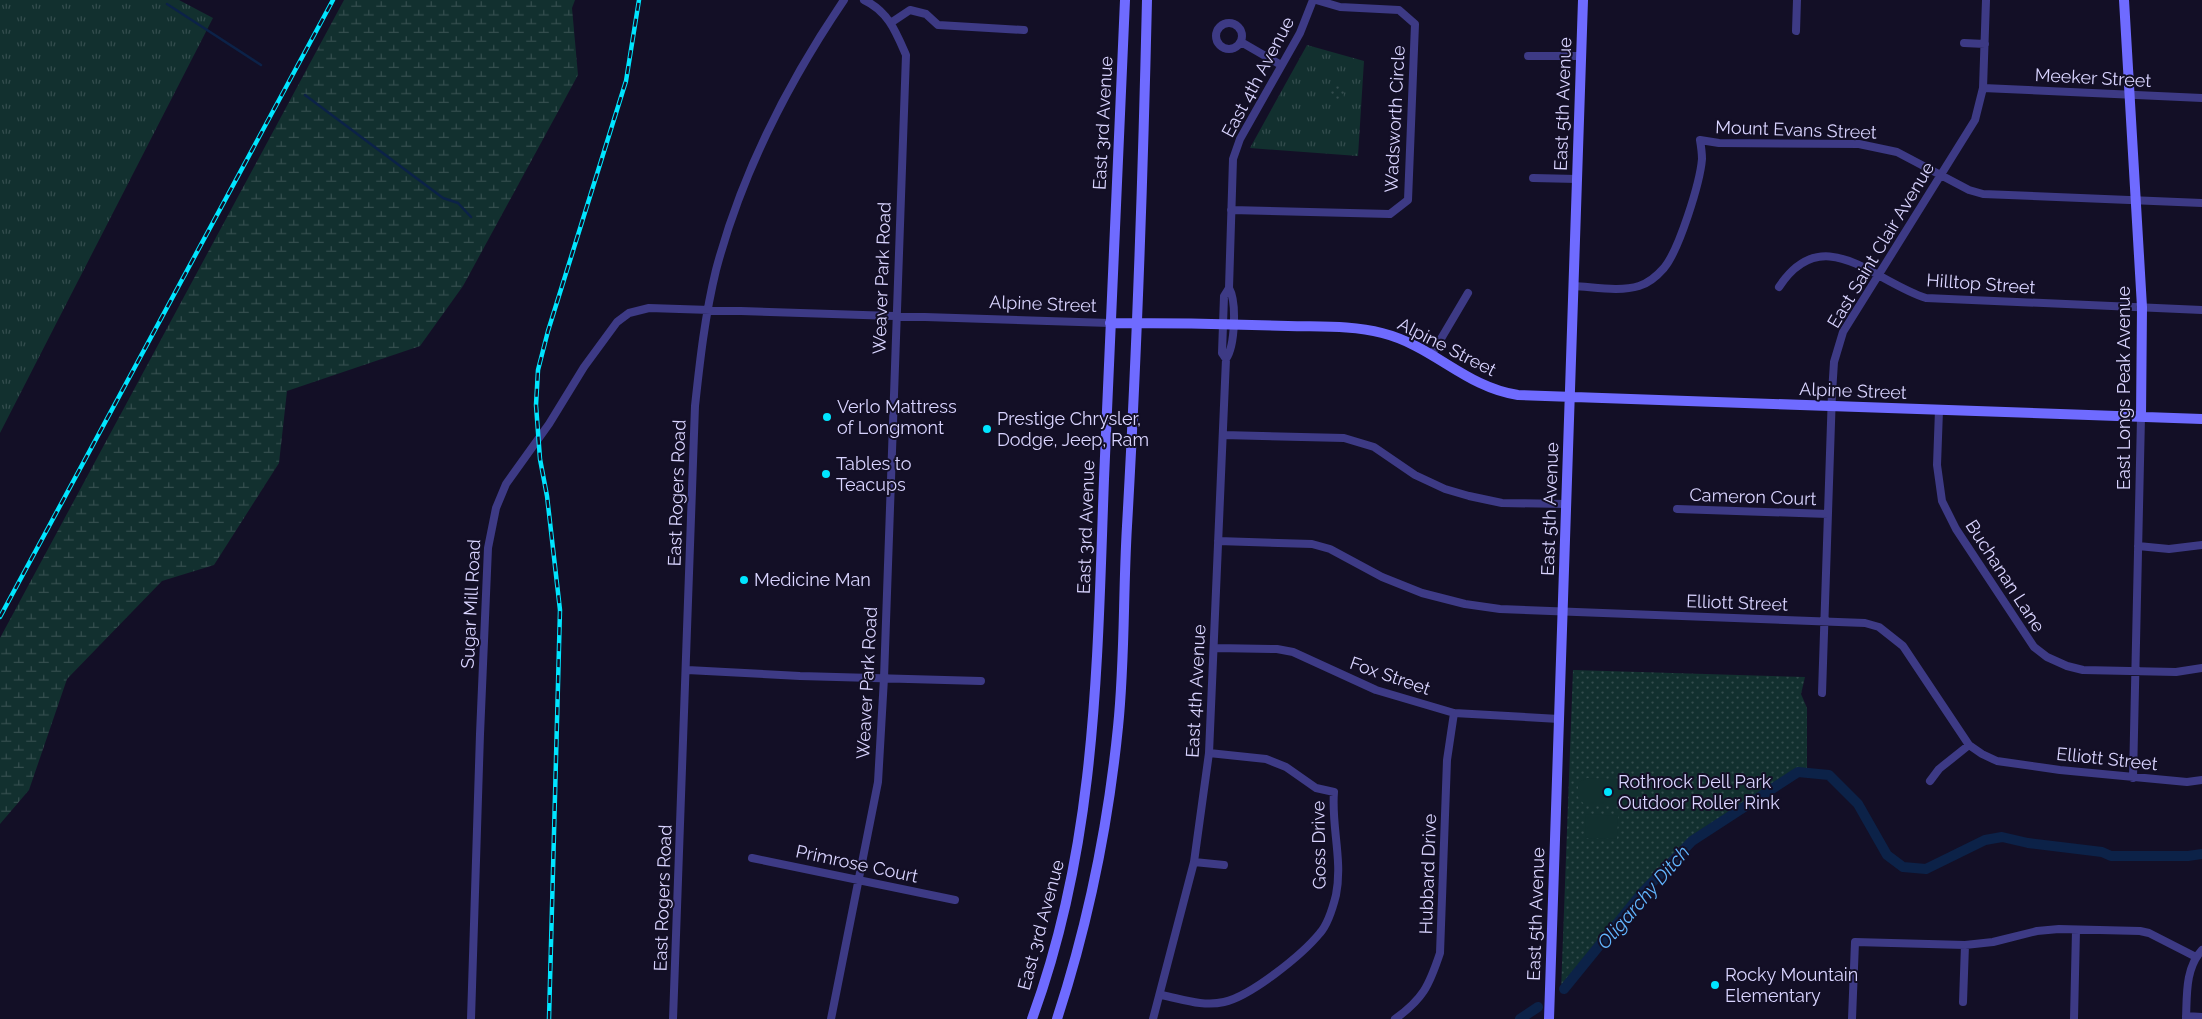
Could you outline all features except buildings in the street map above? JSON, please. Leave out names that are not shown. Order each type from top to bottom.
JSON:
[{"type":"street","name":"East Rogers Road","points":[[673,1019],[695,406],[708,310],[731,221],[767,130],[812,47],[844,0]]},
{"type":"street","name":"Weaver Park Road","points":[[831,1019],[860,881],[878,782],[884,678],[906,54],[892,22],[873,4],[864,0]]},
{"type":"street","name":"East 3rd Avenue","points":[[1032,1019],[1069,890],[1092,752],[1098,658],[1110,323],[1125,0]]},
{"type":"street","points":[[1057,1019],[1086,923],[1102,850],[1113,776],[1120,702],[1138,323],[1147,0]]},
{"type":"street","name":"East 4th Avenue","points":[[1153,1019],[1194,862],[1209,753],[1226,359],[1222,353],[1228,324],[1224,296],[1229,288],[1233,159],[1240,139],[1300,33],[1315,0]]},
{"type":"street","name":"Wadsworth Circle","points":[[1230,210],[1390,214],[1408,200],[1415,24],[1399,10],[1340,7],[1315,0]]},
{"type":"street","name":"East 5th Avenue","points":[[1548,1019],[1583,0]]},
{"type":"street","points":[[1796,31],[1797,0]]},
{"type":"street","name":"East Saint Clair Avenue","points":[[1822,693],[1831,406],[1837,346],[1843,332],[1975,120],[1983,88],[1986,0]]},
{"type":"street","name":"East Longs Peak Avenue","points":[[2124,0],[2142,307],[2132,778]]},
{"type":"street","points":[[892,22],[910,10],[926,14],[938,26],[1024,30]]},
{"type":"street","points":[[1241,42],[1282,65]]},
{"type":"street","points":[[1964,43],[1985,44]]},
{"type":"street","points":[[1528,56],[1581,56]]},
{"type":"street","name":"Meeker Street","points":[[1983,88],[2202,98]]},
{"type":"street","name":"Mount Evans Street","points":[[1574,286],[1628,288],[1640,286],[1665,267],[1674,252],[1700,176],[1702,157],[1700,140],[1719,143],[1859,144],[1897,152],[1969,190],[1983,194],[2202,203]]},
{"type":"street","points":[[1533,178],[1577,179]]},
{"type":"street","name":"Hilltop Street","points":[[1779,287],[1789,271],[1821,255],[1833,255],[1849,260],[1906,292],[1926,298],[2202,310]]},
{"type":"street","points":[[1432,354],[1468,293]]},
{"type":"street","name":"Sugar Mill Road","points":[[472,1019],[488,548],[496,508],[511,477],[617,322],[629,313],[649,308],[708,310]]},
{"type":"street","name":"Alpine Street","points":[[708,310],[1110,323],[1228,324],[1370,330],[1405,340],[1432,354],[1471,379],[1493,389],[1518,395],[2202,419]]},
{"type":"street","name":"Buchanan Lane","points":[[1939,410],[1936,465],[1942,501],[1956,529],[2028,640],[2047,657],[2066,666],[2083,670],[2176,672],[2202,668]]},
{"type":"street","points":[[1223,435],[1344,438],[1374,447],[1415,475],[1461,494],[1502,503],[1566,504]]},
{"type":"street","name":"Cameron Court","points":[[1677,509],[1828,514]]},
{"type":"street","name":"Elliott Street","points":[[1218,542],[1312,544],[1330,549],[1382,577],[1430,595],[1464,604],[1500,609],[1865,623],[1878,627],[1897,639],[1969,745],[1996,761],[2132,778],[2187,782],[2202,780]]},
{"type":"street","points":[[2138,546],[2169,549],[2202,545]]},
{"type":"street","name":"Fox Street","points":[[1215,648],[1277,649],[1293,652],[1376,690],[1454,713],[1559,718]]},
{"type":"street","points":[[686,670],[981,680]]},
{"type":"street","name":"Hubbard Drive","points":[[1394,1019],[1414,1005],[1424,992],[1440,953],[1447,760],[1454,713]]},
{"type":"street","points":[[1930,781],[1939,769],[1969,745]]},
{"type":"street","name":"Goss Drive","points":[[1161,994],[1207,1004],[1224,1002],[1241,996],[1303,952],[1321,932],[1336,894],[1338,838],[1332,810],[1334,792],[1316,788],[1286,767],[1266,759],[1209,753]]},
{"type":"street","name":"Primrose Court","points":[[752,858],[955,900]]},
{"type":"street","points":[[1194,862],[1224,865]]},
{"type":"street","points":[[2074,1019],[2076,930]]},
{"type":"street","points":[[1852,1019],[1855,942],[1965,946],[1993,942],[2037,931],[2076,930],[2149,933],[2196,957]]},
{"type":"street","points":[[1964,1002],[1965,946]]},
{"type":"street","points":[[2202,950],[2196,957],[2187,988],[2186,1018],[2202,1017]]},
{"type":"green space","points":[[0,0],[179,0],[213,18],[0,433]]},
{"type":"green space","points":[[344,0],[575,0],[572,8],[578,75],[463,286],[420,346],[287,391],[279,463],[214,565],[162,581],[67,679],[29,790],[0,824],[0,638]]},
{"type":"green space","points":[[1307,45],[1364,61],[1358,156],[1250,148]]},
{"type":"green space","points":[[1331,84],[1345,85],[1343,101],[1330,100]]},
{"type":"green space","points":[[1573,670],[1805,677],[1801,694],[1807,708],[1807,772],[1798,772],[1692,841],[1642,893],[1561,991]]},
{"type":"green space","name":"Rothrock Dell Park Outdoor Roller Rink","points":[[1587,778],[1632,780],[1638,788],[1636,804],[1584,804],[1578,797],[1578,783]]},
{"type":"green space","points":[[1586,814],[1618,816],[1617,839],[1585,838]]},
{"type":"waterway","points":[[167,4],[261,65]]},
{"type":"waterway","points":[[305,95],[443,198],[458,203],[471,217]]},
{"type":"waterway","name":"Oligarchy Ditch","points":[[1564,989],[1642,893],[1692,841],[1798,772],[1829,775],[1858,804],[1887,855],[1903,867],[1926,869],[1985,840],[2002,837],[2028,843],[2102,852],[2111,856],[2188,856],[2202,854]]},
{"type":"waterway","name":"Oligarchy Ditch","points":[[1520,1019],[1538,1007]]},
{"type":"railway","points":[[0,617],[333,0]]},
{"type":"railway","points":[[549,1019],[560,610],[547,496],[540,459],[536,405],[538,370],[548,331],[626,81],[639,0]]},
{"type":"place","name":"Verlo Mattress of Longmont","points":[[827,417]]},
{"type":"place","name":"Prestige Chrysler, Dodge, Jeep, Ram","points":[[987,429]]},
{"type":"place","name":"Tables to Teacups","points":[[826,474]]},
{"type":"place","name":"Medicine Man","points":[[744,580]]},
{"type":"place","name":"Rothrock Dell Park Outdoor Roller Rink","points":[[1608,792]]},
{"type":"place","name":"Rocky Mountain Elementary","points":[[1715,985]]}]
